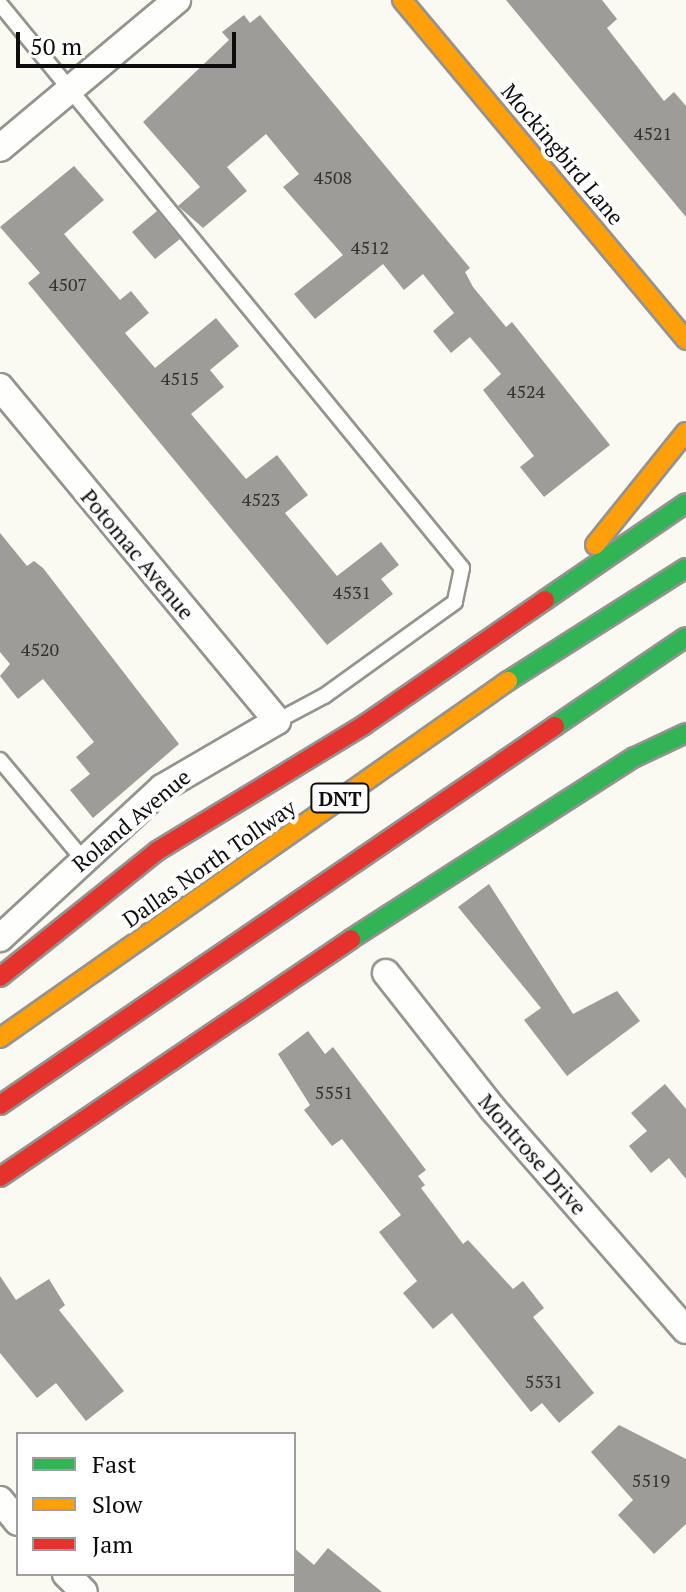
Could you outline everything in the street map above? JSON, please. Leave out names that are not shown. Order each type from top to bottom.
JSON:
[{"type":"main road","name":"Mockingbird Lane","points":[[402,0],[686,340]]},
{"type":"main road","points":[[548,595],[659,473],[686,432]]},
{"type":"main road","points":[[0,977],[146,859],[350,734],[686,503]]},
{"type":"main road","name":"Dallas North Tollway","points":[[0,1038],[261,858],[422,736],[686,568]]},
{"type":"main road","points":[[0,1105],[686,637]]},
{"type":"main road","points":[[0,1177],[386,915],[635,757],[686,733]]},
{"type":"street","points":[[0,148],[177,0]]},
{"type":"street","name":"Potomac Avenue","points":[[0,387],[277,721]]},
{"type":"street","name":"Roland Avenue","points":[[0,938],[82,858],[162,788],[277,721]]},
{"type":"street","name":"Montrose Drive","points":[[386,973],[493,1109],[686,1330]]},
{"type":"street","points":[[0,1500],[16,1520]]},
{"type":"street","points":[[68,1576],[84,1592]]},
{"type":"lane","points":[[0,4],[462,568],[455,602],[324,696],[277,721]]},
{"type":"lane","points":[[0,760],[82,858]]},
{"type":"building","points":[[506,0],[602,0],[617,19],[607,28],[664,101],[674,92],[686,106],[686,217]]},
{"type":"building","points":[[244,15],[250,23],[260,15],[470,268],[465,272],[473,287],[506,327],[512,322],[610,445],[544,497],[520,467],[534,456],[483,390],[501,374],[470,337],[451,353],[433,331],[454,313],[423,274],[404,290],[383,264],[315,319],[294,294],[343,255],[283,187],[299,174],[266,134],[227,167],[247,191],[203,228],[178,206],[200,187],[143,122],[229,40],[222,32]]},
{"type":"building","points":[[74,166],[104,200],[64,234],[120,300],[131,291],[149,313],[125,333],[155,368],[216,318],[239,346],[210,370],[224,387],[191,414],[246,479],[277,455],[308,495],[285,513],[337,576],[381,542],[399,565],[381,579],[393,594],[327,645],[28,283],[40,273],[0,227]]},
{"type":"building","points":[[157,211],[180,239],[155,259],[132,232]]},
{"type":"building","points":[[0,533],[27,566],[34,561],[43,568],[179,744],[93,818],[70,790],[90,774],[76,757],[94,742],[43,679],[18,699],[0,676],[10,664],[0,652]]},
{"type":"building","points":[[489,884],[573,1014],[617,991],[640,1021],[567,1076],[524,1020],[541,1008],[458,907]]},
{"type":"building","points":[[308,1031],[325,1054],[333,1047],[426,1170],[418,1176],[425,1185],[421,1188],[463,1244],[468,1240],[513,1289],[523,1281],[544,1308],[533,1317],[594,1393],[559,1423],[542,1403],[531,1412],[452,1313],[433,1329],[403,1293],[417,1281],[379,1232],[401,1215],[342,1139],[332,1146],[304,1110],[310,1105],[278,1054]]},
{"type":"building","points":[[665,1084],[686,1109],[686,1179],[669,1158],[651,1173],[629,1146],[647,1131],[631,1113]]},
{"type":"building","points":[[0,1276],[16,1300],[49,1279],[65,1305],[59,1310],[124,1391],[86,1421],[56,1383],[37,1398],[0,1353]]},
{"type":"building","points":[[619,1425],[686,1459],[686,1524],[654,1554],[618,1515],[633,1500],[591,1452]]},
{"type":"building","points":[[328,1548],[382,1592],[294,1592],[296,1550],[314,1565]]},
{"type":"traffic: fast","points":[[545,600],[686,503]]},
{"type":"traffic: fast","points":[[508,681],[686,568]]},
{"type":"traffic: fast","points":[[555,726],[686,637]]},
{"type":"traffic: fast","points":[[351,939],[635,757],[686,733]]},
{"type":"traffic: slow","points":[[402,0],[686,340]]},
{"type":"traffic: slow","points":[[595,545],[686,432]]},
{"type":"traffic: slow","points":[[0,1038],[508,681]]},
{"type":"traffic: jam","points":[[0,977],[157,851],[364,725],[545,600]]},
{"type":"traffic: jam","points":[[0,1105],[555,726]]},
{"type":"traffic: jam","points":[[0,1177],[351,939]]}]
